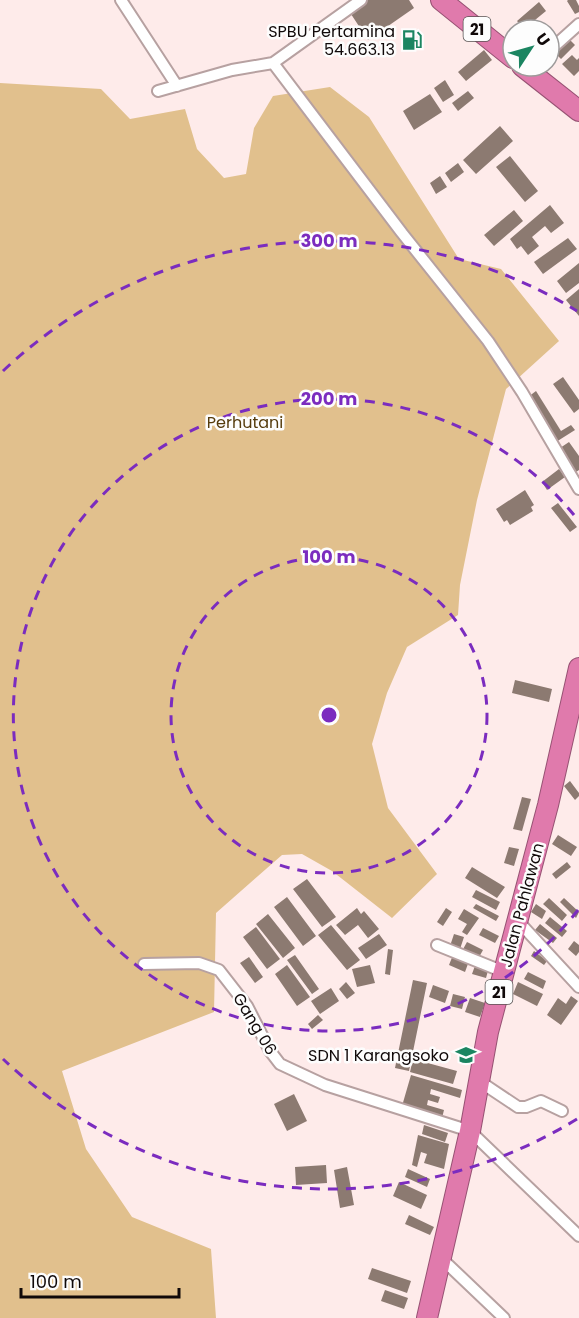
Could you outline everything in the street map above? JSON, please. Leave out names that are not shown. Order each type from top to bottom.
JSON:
[{"type":"highway","name":"21","points":[[450,2],[501,45]]},
{"type":"highway","name":"21","points":[[540,78],[579,111]]},
{"type":"highway","name":"Jalan Pahlawan","points":[[428,1318],[470,1131],[488,1032],[548,805],[579,668]]},
{"type":"street","points":[[121,0],[177,86]]},
{"type":"street","points":[[158,91],[232,70],[273,63],[361,0]]},
{"type":"street","points":[[561,40],[579,24]]},
{"type":"street","points":[[273,63],[402,233],[488,341],[522,392],[579,489]]},
{"type":"street","points":[[517,920],[579,987]]},
{"type":"street","points":[[437,945],[504,972]]},
{"type":"street","name":"Gang 06","points":[[144,964],[188,963],[209,965],[219,970],[247,1006],[274,1058],[283,1066],[326,1085],[470,1131]]},
{"type":"street","points":[[479,1081],[518,1107],[526,1107],[541,1101],[562,1111]]},
{"type":"street","points":[[470,1131],[579,1236]]},
{"type":"street","points":[[441,1258],[504,1318]]},
{"type":"green space","name":"Perhutani","points":[[0,83],[101,89],[130,119],[185,109],[197,149],[224,178],[246,174],[254,128],[273,96],[330,87],[369,117],[459,259],[501,269],[559,341],[506,389],[477,500],[460,585],[458,615],[407,647],[387,693],[372,744],[388,808],[437,874],[392,918],[332,871],[302,854],[282,855],[216,913],[214,1012],[62,1071],[86,1149],[132,1217],[211,1249],[216,1318],[0,1318]]},
{"type":"building","points":[[365,0],[409,0],[414,8],[368,40],[349,11]]},
{"type":"building","points":[[568,0],[576,0],[579,12],[575,14]]},
{"type":"building","points":[[539,2],[546,11],[537,18],[520,18]]},
{"type":"building","points":[[567,37],[575,45],[561,59],[561,43]]},
{"type":"building","points":[[484,50],[492,60],[466,81],[458,72]]},
{"type":"building","points":[[572,55],[577,60],[579,58],[579,71],[574,76],[562,64]]},
{"type":"building","points":[[445,80],[454,95],[443,102],[434,88]]},
{"type":"building","points":[[468,91],[474,98],[458,111],[452,103]]},
{"type":"building","points":[[430,94],[442,112],[414,130],[403,111]]},
{"type":"building","points":[[500,126],[513,141],[476,174],[463,160]]},
{"type":"building","points":[[510,156],[538,191],[525,202],[496,167]]},
{"type":"building","points":[[458,163],[464,172],[451,182],[445,173]]},
{"type":"building","points":[[440,176],[447,187],[436,194],[430,183]]},
{"type":"building","points":[[550,205],[564,223],[551,233],[545,226],[532,237],[539,246],[528,255],[521,246],[517,249],[510,239]]},
{"type":"building","points":[[514,210],[523,221],[494,246],[484,235]]},
{"type":"building","points":[[568,238],[577,249],[543,274],[534,262]]},
{"type":"building","points":[[579,263],[579,283],[566,293],[557,281]]},
{"type":"building","points":[[579,289],[579,316],[566,300]]},
{"type":"building","points":[[563,377],[579,400],[579,409],[574,413],[553,384]]},
{"type":"building","points":[[536,391],[561,431],[571,425],[575,430],[556,442],[528,397]]},
{"type":"building","points":[[569,442],[579,456],[579,470],[576,472],[560,448]]},
{"type":"building","points":[[559,469],[565,477],[547,490],[542,482]]},
{"type":"building","points":[[525,490],[534,505],[531,507],[533,511],[510,525],[507,520],[504,522],[496,509]]},
{"type":"building","points":[[558,503],[577,527],[570,532],[551,508]]},
{"type":"building","points":[[515,680],[552,689],[549,702],[512,693]]},
{"type":"building","points":[[570,781],[579,793],[575,800],[564,786]]},
{"type":"building","points":[[522,797],[531,799],[522,831],[513,829]]},
{"type":"building","points":[[558,835],[577,847],[571,856],[552,844]]},
{"type":"building","points":[[509,847],[519,849],[514,866],[504,863]]},
{"type":"building","points":[[567,862],[571,867],[556,879],[552,874]]},
{"type":"building","points":[[472,867],[505,887],[497,898],[465,878]]},
{"type":"building","points":[[307,879],[336,917],[322,927],[293,889]]},
{"type":"building","points":[[476,890],[500,902],[496,910],[472,897]]},
{"type":"building","points":[[287,897],[316,936],[303,946],[274,907]]},
{"type":"building","points":[[549,898],[567,915],[562,921],[543,904]]},
{"type":"building","points":[[564,898],[579,912],[576,918],[560,902]]},
{"type":"building","points":[[476,904],[499,916],[496,921],[473,908]]},
{"type":"building","points":[[536,904],[546,911],[542,919],[531,912]]},
{"type":"building","points":[[357,908],[361,914],[364,911],[379,929],[368,938],[358,925],[345,935],[336,925]]},
{"type":"building","points":[[446,908],[452,912],[443,926],[437,922]]},
{"type":"building","points":[[464,909],[479,918],[467,935],[462,932],[467,924],[458,919]]},
{"type":"building","points":[[268,914],[295,948],[283,958],[256,924]]},
{"type":"building","points":[[550,917],[567,931],[562,937],[545,923]]},
{"type":"building","points":[[540,924],[557,938],[553,943],[535,930]]},
{"type":"building","points":[[331,925],[360,960],[347,970],[318,935]]},
{"type":"building","points":[[256,927],[280,959],[267,969],[243,937]]},
{"type":"building","points":[[483,928],[499,936],[495,943],[479,935]]},
{"type":"building","points":[[379,934],[387,945],[366,959],[358,948]]},
{"type":"building","points":[[454,934],[464,937],[460,949],[450,946]]},
{"type":"building","points":[[574,941],[579,945],[579,952],[576,956],[568,949]]},
{"type":"building","points":[[467,942],[483,950],[478,959],[462,951]]},
{"type":"building","points":[[388,949],[393,950],[390,975],[385,974]]},
{"type":"building","points":[[534,951],[547,961],[544,965],[531,956]]},
{"type":"building","points":[[295,955],[319,989],[312,994],[287,960]]},
{"type":"building","points":[[453,955],[469,961],[465,972],[449,965]]},
{"type":"building","points":[[249,957],[263,977],[255,983],[240,963]]},
{"type":"building","points":[[476,963],[489,967],[486,978],[472,974]]},
{"type":"building","points":[[287,965],[310,997],[297,1006],[275,974]]},
{"type":"building","points":[[370,965],[375,983],[357,987],[352,969]]},
{"type":"building","points":[[528,972],[546,981],[543,989],[524,979]]},
{"type":"building","points":[[413,980],[427,983],[409,1071],[395,1068]]},
{"type":"building","points":[[346,982],[355,993],[347,999],[339,989]]},
{"type":"building","points":[[518,982],[543,994],[537,1006],[513,994]]},
{"type":"building","points":[[433,985],[449,991],[445,1003],[429,997]]},
{"type":"building","points":[[331,988],[339,1001],[320,1014],[311,1001]]},
{"type":"building","points":[[453,994],[465,997],[462,1009],[450,1006]]},
{"type":"building","points":[[571,996],[578,1001],[561,1025],[547,1015],[558,998],[566,1004]]},
{"type":"building","points":[[470,998],[485,1003],[480,1017],[465,1012]]},
{"type":"building","points":[[318,1015],[323,1020],[312,1029],[308,1024]]},
{"type":"building","points":[[413,1059],[457,1071],[453,1084],[410,1072]]},
{"type":"building","points":[[411,1075],[462,1090],[460,1098],[431,1089],[430,1094],[440,1097],[438,1103],[428,1100],[427,1105],[444,1110],[442,1118],[402,1106]]},
{"type":"building","points":[[294,1094],[307,1121],[287,1131],[274,1104]]},
{"type":"building","points":[[424,1125],[448,1133],[445,1142],[422,1134]]},
{"type":"building","points":[[418,1135],[449,1144],[444,1169],[424,1163],[427,1154],[421,1152],[417,1167],[412,1165]]},
{"type":"building","points":[[326,1165],[327,1183],[296,1185],[295,1167]]},
{"type":"building","points":[[347,1167],[354,1205],[340,1208],[334,1170]]},
{"type":"building","points":[[408,1169],[430,1179],[427,1187],[405,1177]]},
{"type":"building","points":[[399,1182],[427,1195],[421,1209],[393,1196]]},
{"type":"building","points":[[409,1215],[434,1227],[430,1235],[405,1224]]},
{"type":"building","points":[[372,1268],[411,1281],[407,1293],[368,1279]]},
{"type":"building","points":[[385,1290],[408,1298],[404,1309],[381,1301]]},
{"type":"place","name":"SPBU Pertamina 54.663.13","points":[[412,40]]},
{"type":"place","name":"SDN 1 Karangsoko","points":[[466,1055]]}]
